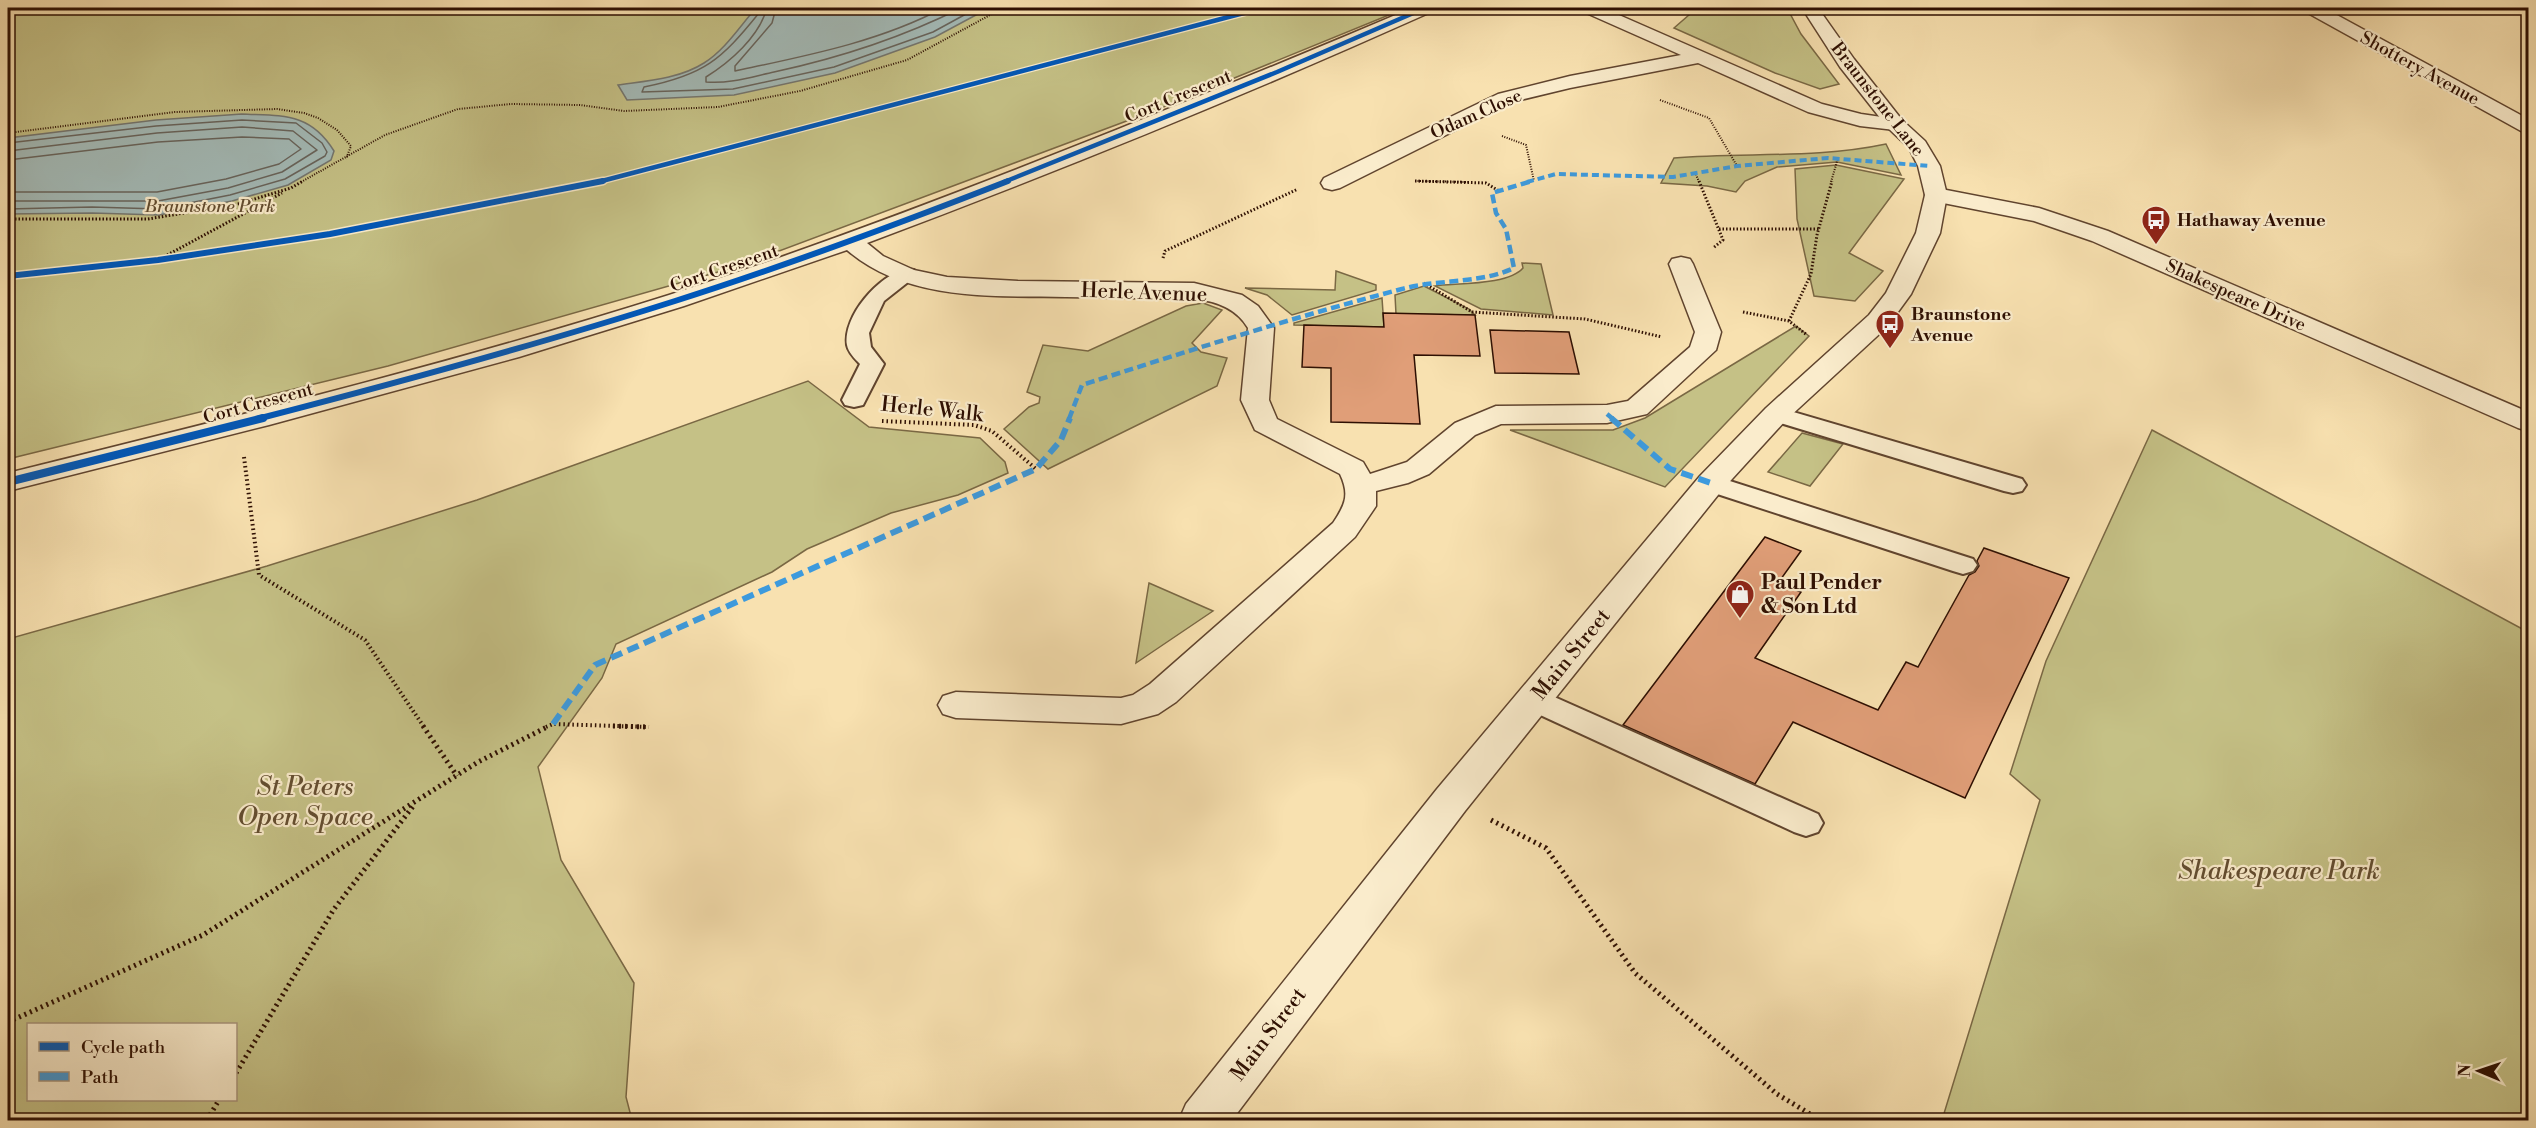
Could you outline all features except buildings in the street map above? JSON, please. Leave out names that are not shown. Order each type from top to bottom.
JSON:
[{"type":"street","name":"Cort Crescent","points":[[8,482],[240,424],[506,352],[676,300],[850,241],[1158,121],[1425,8]]},
{"type":"street","points":[[1590,8],[1815,108],[1860,120],[1895,124]]},
{"type":"street","name":"Braunstone Lane","points":[[1810,8],[1846,63],[1895,124],[1918,145],[1929,166],[1936,195]]},
{"type":"street","name":"Shottery Avenue","points":[[2312,8],[2529,127]]},
{"type":"street","name":"Odam Close","points":[[1332,183],[1505,98],[1540,88],[1700,57]]},
{"type":"street","name":"Main Street","points":[[1203,1120],[1451,800],[1711,483],[1776,414],[1878,321],[1898,294],[1928,233],[1936,195]]},
{"type":"street","name":"Shakespeare Drive","points":[[1936,195],[2039,215],[2100,236],[2529,422]]},
{"type":"street","name":"Herle Avenue","points":[[850,241],[874,261],[906,275],[947,285],[1018,289],[1153,290],[1216,294],[1247,309],[1256,318],[1261,328],[1255,400],[1265,424],[1352,468],[1361,486]]},
{"type":"street","points":[[956,705],[1121,711],[1145,705],[1163,693],[1344,530],[1360,506],[1361,486],[1397,477],[1418,468],[1465,429],[1496,415],[1607,414],[1636,408],[1703,350],[1708,332],[1681,264]]},
{"type":"lane","points":[[854,400],[872,364],[859,348],[858,333],[875,298],[906,275]]},
{"type":"lane","points":[[1776,414],[2013,485]]},
{"type":"lane","points":[[1711,483],[1963,565]]},
{"type":"lane","points":[[1534,699],[1806,823]]},
{"type":"path","points":[[158,260],[346,159],[385,135],[458,109],[511,104],[580,105],[624,111],[718,107],[800,91],[907,60],[1003,8]]},
{"type":"path","points":[[1660,100],[1709,118],[1737,166]]},
{"type":"path","points":[[8,133],[152,114],[262,109],[304,113],[331,125],[343,134],[351,146],[346,159]]},
{"type":"path","points":[[1498,135],[1526,145],[1534,181]]},
{"type":"path","points":[[1789,321],[1811,274],[1819,229],[1838,158]]},
{"type":"path","points":[[1365,167],[1402,181],[1486,183],[1499,191]]},
{"type":"path","points":[[1681,264],[1704,256],[1723,240],[1695,172]]},
{"type":"path","points":[[1153,290],[1165,251],[1311,183],[1332,183]]},
{"type":"path","points":[[8,219],[148,219],[238,204],[291,189]]},
{"type":"path","points":[[1719,229],[1819,229]]},
{"type":"path","points":[[146,261],[180,256]]},
{"type":"path","points":[[1424,283],[1472,312],[1585,319],[1703,347]]},
{"type":"path","points":[[1700,313],[1748,312],[1789,321],[1809,336],[1843,353]]},
{"type":"path","points":[[240,424],[259,575],[365,640],[457,776]]},
{"type":"path","points":[[8,1022],[203,935],[478,762],[553,724],[649,727]]},
{"type":"path","points":[[1451,800],[1546,848],[1635,973],[1777,1094],[1820,1120]]},
{"type":"path","points":[[237,1071],[334,909],[417,802]]},
{"type":"path","points":[[207,1120],[218,1101]]},
{"type":"green space","name":"Braunstone Park","points":[[8,8],[1406,8],[1156,110],[739,266],[388,366],[8,459]]},
{"type":"green space","points":[[1697,8],[1787,8],[1801,34],[1839,84],[1820,89],[1775,73],[1674,28]]},
{"type":"green space","points":[[1886,144],[1901,175],[1837,162],[1777,167],[1745,181],[1736,192],[1707,186],[1661,183],[1674,158],[1833,152]]},
{"type":"green space","points":[[1836,165],[1904,179],[1849,253],[1883,271],[1855,301],[1814,296],[1797,219],[1795,169]]},
{"type":"green space","points":[[1522,263],[1541,264],[1553,315],[1481,309],[1435,286],[1506,278],[1523,268]]},
{"type":"green space","points":[[1336,271],[1376,285],[1376,290],[1292,315],[1267,295],[1245,288],[1335,290]]},
{"type":"green space","points":[[1424,286],[1469,309],[1475,315],[1396,314],[1395,295]]},
{"type":"green space","points":[[1382,298],[1384,327],[1294,325],[1294,323]]},
{"type":"green space","points":[[1203,303],[1222,310],[1192,343],[1201,352],[1227,358],[1217,386],[1048,469],[1004,429],[1029,407],[1039,403],[1040,397],[1027,392],[1043,345],[1088,351],[1186,306]]},
{"type":"green space","points":[[1796,326],[1809,336],[1665,487],[1510,430],[1613,430],[1645,418]]},
{"type":"green space","name":"St Peters Open Space","points":[[808,381],[869,427],[980,438],[1005,462],[1008,473],[958,495],[891,513],[807,549],[772,572],[616,644],[602,678],[538,767],[561,860],[634,983],[626,1097],[632,1120],[8,1120],[8,639],[267,566],[477,500]]},
{"type":"green space","name":"Shakespeare Park","points":[[2152,430],[2528,632],[2528,1120],[1942,1120],[2040,800],[2010,774],[2046,661]]},
{"type":"green space","points":[[1802,433],[1843,444],[1810,486],[1768,472]]},
{"type":"green space","points":[[1149,583],[1213,611],[1136,663]]},
{"type":"water","points":[[756,8],[989,8],[935,37],[835,73],[734,95],[627,100],[618,85],[673,76],[704,63],[725,45]]},
{"type":"water","points":[[242,114],[282,116],[305,123],[325,138],[334,151],[331,160],[288,185],[232,201],[159,215],[8,214],[8,138],[156,120]]},
{"type":"marked path","points":[[553,724],[595,665],[1036,469],[1061,440],[1082,385],[1261,328],[1360,300],[1424,283],[1499,275],[1514,268],[1506,229],[1496,213],[1492,193],[1556,174],[1673,177],[1737,166],[1828,158],[1929,166]]},
{"type":"marked path","points":[[1607,414],[1670,469],[1711,483]]},
{"type":"cycle path","points":[[8,276],[158,260],[330,234],[588,185],[1263,8]]},
{"type":"cycle path","points":[[8,482],[426,374],[592,327],[732,282],[902,222],[1015,178],[1277,72],[1425,8]]},
{"type":"place","name":"Hathaway Avenue","points":[[2156,246]]},
{"type":"place","name":"Braunstone Avenue","points":[[1890,350]]},
{"type":"place","name":"Paul Pender & Son Ltd","points":[[1740,620]]}]
